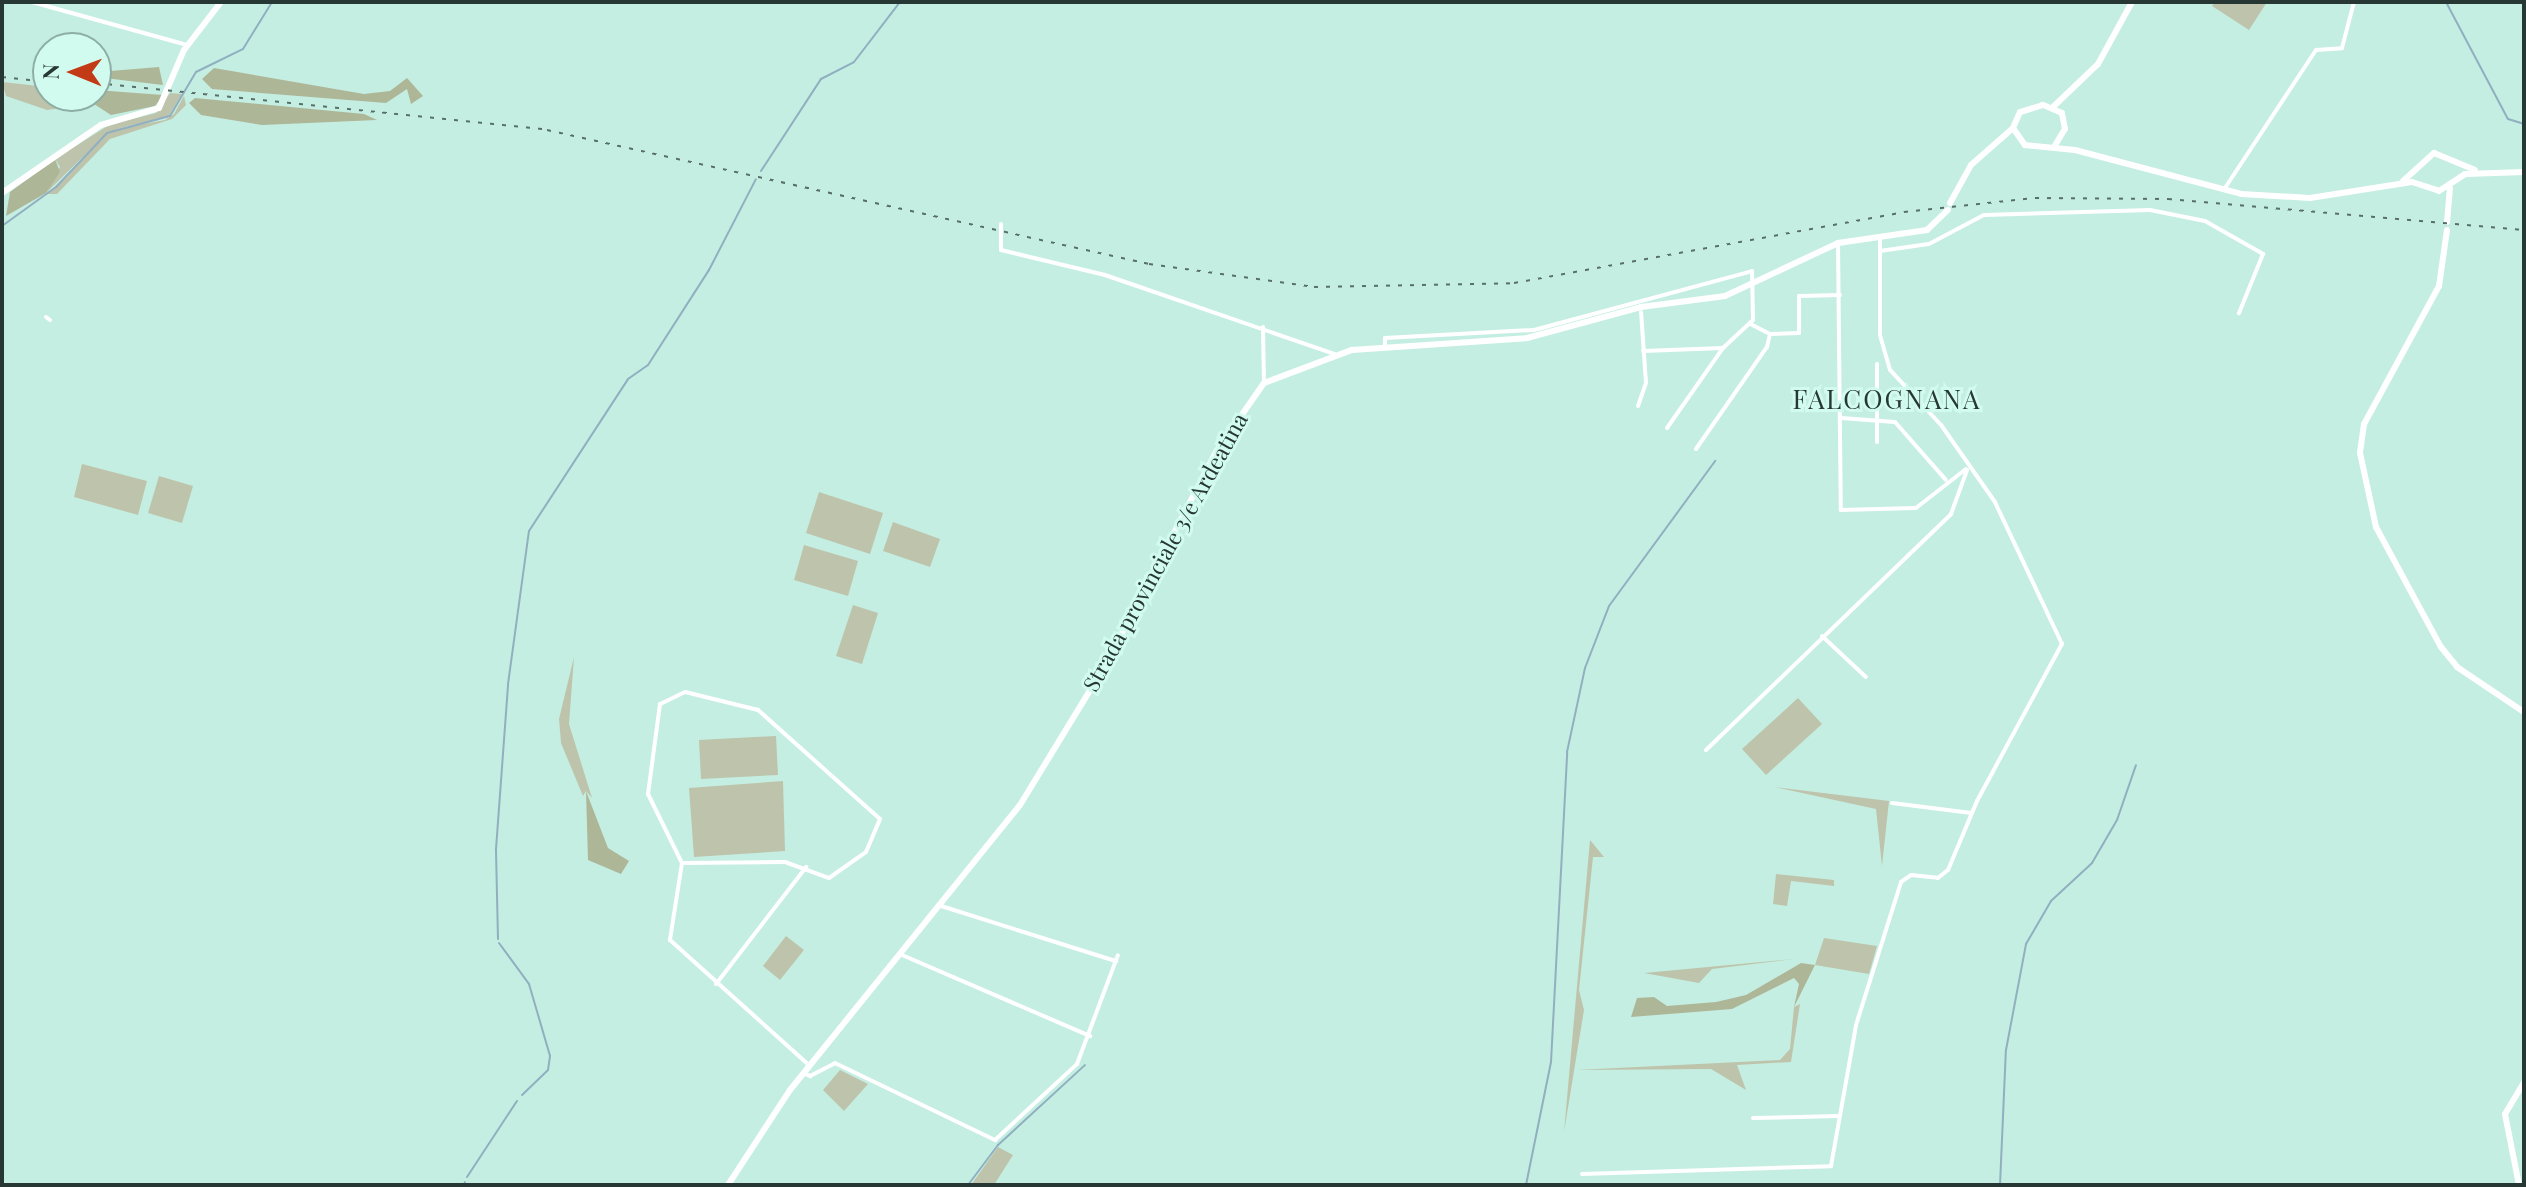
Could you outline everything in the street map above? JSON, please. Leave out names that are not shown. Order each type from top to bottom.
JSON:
[{"type":"main road","points":[[2,193],[101,125],[159,108],[187,45],[221,2]]},
{"type":"main road","points":[[2054,147],[2063,136],[2064,116],[2071,97],[2110,48],[2132,2]]},
{"type":"main road","points":[[1264,383],[1335,354],[1385,345],[1542,336],[1641,307],[1725,296],[1755,285],[1838,243],[1927,230],[1949,207],[1964,174],[2013,128],[2025,108],[2053,107],[2071,97]]},
{"type":"main road","points":[[2053,107],[2064,116]]},
{"type":"main road","points":[[2013,128],[2016,138]]},
{"type":"main road","points":[[2063,136],[2075,150]]},
{"type":"main road","points":[[1999,139],[2016,138],[2032,148],[2075,150],[2223,190],[2310,198],[2400,182],[2422,184],[2439,191],[2450,188]]},
{"type":"main road","points":[[2400,182],[2440,153],[2455,163],[2480,171],[2524,172]]},
{"type":"main road","points":[[2455,163],[2456,180]]},
{"type":"main road","points":[[2420,165],[2422,184]]},
{"type":"main road","points":[[2480,171],[2456,180],[2450,188],[2439,286],[2364,424],[2360,453],[2376,527],[2446,654],[2524,712]]},
{"type":"main road","points":[[2439,191],[2449,210]]},
{"type":"main road","name":"Strada provinciale 3/e Ardeatina","points":[[728,1185],[803,1073],[902,955],[936,905],[1020,805],[1105,666],[1216,452],[1264,383]]},
{"type":"main road","points":[[2519,1185],[2505,1114],[2524,1082]]},
{"type":"street","points":[[32,2],[187,45]]},
{"type":"street","points":[[2223,190],[2316,50],[2342,48],[2354,2]]},
{"type":"street","points":[[1880,251],[1929,244],[1984,215],[2090,207],[2162,212],[2209,222],[2263,254],[2239,313]]},
{"type":"street","points":[[1001,224],[997,241],[1001,250],[1105,275],[1335,354]]},
{"type":"street","points":[[1582,1174],[1827,1170],[1856,1025],[1901,882],[1945,873],[1971,813],[2062,644],[1995,502],[1967,470],[1941,425],[1898,383],[1885,360],[1880,236]]},
{"type":"street","points":[[1838,243],[1841,510],[1916,508],[1946,480],[1967,470]]},
{"type":"street","points":[[1385,345],[1385,338],[1534,330],[1752,271],[1755,285],[1750,324],[1723,348],[1667,428]]},
{"type":"street","points":[[1750,324],[1770,334],[1799,333],[1799,296],[1840,295]]},
{"type":"street","points":[[1638,406],[1646,387],[1641,312]]},
{"type":"street","points":[[1263,327],[1264,383]]},
{"type":"street","points":[[1696,449],[1757,366],[1770,334]]},
{"type":"street","points":[[1643,351],[1723,348]]},
{"type":"street","points":[[1877,364],[1877,442]]},
{"type":"street","points":[[1841,418],[1878,418],[1901,427],[1946,480]]},
{"type":"street","points":[[1706,750],[1951,514],[1967,470]]},
{"type":"street","points":[[1822,636],[1866,677]]},
{"type":"street","points":[[682,863],[768,860],[806,867],[827,878],[846,870],[873,843],[880,819],[758,710],[682,692],[667,696],[658,710],[648,790],[682,863],[668,933],[675,949],[810,1066]]},
{"type":"street","points":[[1892,803],[1971,813]]},
{"type":"street","points":[[716,984],[806,867]]},
{"type":"street","points":[[803,1073],[811,1076],[835,1063],[993,1141],[1073,1069],[1090,1036],[1117,958],[936,905]]},
{"type":"street","points":[[902,955],[1090,1036]]},
{"type":"street","points":[[1753,1118],[1840,1116]]},
{"type":"green space","points":[[2215,2],[2267,2],[2249,30],[2212,6]]},
{"type":"green space","points":[[159,67],[163,85],[112,79],[112,71]]},
{"type":"green space","points":[[214,68],[364,94],[390,91],[407,78],[423,96],[411,104],[407,89],[386,103],[212,89],[202,79]]},
{"type":"green space","points":[[2,82],[32,85],[32,105],[6,96]]},
{"type":"green space","points":[[112,91],[163,95],[155,106],[111,115],[106,112],[112,112]]},
{"type":"green space","points":[[170,93],[182,94],[168,117],[116,129],[165,120],[174,114],[184,96],[186,105],[172,119],[110,139],[57,194],[47,194],[97,143],[46,193],[60,167],[55,159],[109,125],[156,113]]},
{"type":"green space","points":[[195,98],[364,114],[377,120],[262,125],[201,115],[189,103]]},
{"type":"green space","points":[[55,159],[60,172],[46,193],[6,216],[10,192]]},
{"type":"green space","points":[[82,464],[147,481],[138,515],[74,497]]},
{"type":"green space","points":[[159,476],[193,486],[182,523],[148,513]]},
{"type":"green space","points":[[819,492],[883,513],[870,554],[806,533]]},
{"type":"green space","points":[[893,522],[940,539],[930,567],[883,551]]},
{"type":"green space","points":[[804,545],[858,561],[848,596],[794,580]]},
{"type":"green space","points":[[853,605],[878,613],[862,664],[836,656]]},
{"type":"green space","points":[[574,657],[569,724],[592,798],[586,791],[583,796],[561,743],[559,719]]},
{"type":"green space","points":[[1798,698],[1822,724],[1766,775],[1742,749]]},
{"type":"green space","points":[[776,736],[778,775],[701,779],[699,740]]},
{"type":"green space","points":[[783,781],[785,851],[694,857],[689,788]]},
{"type":"green space","points":[[1774,787],[1889,801],[1882,866],[1876,809]]},
{"type":"green space","points":[[586,791],[608,848],[629,861],[621,874],[588,860]]},
{"type":"green space","points":[[1590,840],[1604,857],[1593,857],[1579,990],[1584,1010],[1564,1132]]},
{"type":"green space","points":[[1776,874],[1834,880],[1834,886],[1791,881],[1787,906],[1773,904]]},
{"type":"green space","points":[[786,936],[804,950],[780,980],[763,966]]},
{"type":"green space","points":[[1824,938],[1877,946],[1869,974],[1815,965]]},
{"type":"green space","points":[[1794,959],[1712,969],[1699,983],[1644,973]]},
{"type":"green space","points":[[1801,963],[1815,965],[1794,1007],[1799,984],[1794,978],[1732,1009],[1631,1017],[1637,998],[1654,997],[1667,1006],[1716,1002],[1746,995]]},
{"type":"green space","points":[[1800,1004],[1791,1062],[1737,1065],[1746,1090],[1711,1069],[1576,1070],[1780,1060],[1790,1049],[1794,1007]]},
{"type":"green space","points":[[840,1070],[868,1084],[844,1111],[823,1090]]},
{"type":"green space","points":[[998,1147],[1013,1155],[994,1185],[971,1185]]},
{"type":"waterway","points":[[2,226],[56,187],[107,133],[170,116],[196,72],[243,49],[272,2]]},
{"type":"waterway","points":[[761,171],[821,79],[854,62],[900,2]]},
{"type":"waterway","points":[[2446,2],[2508,119],[2524,124]]},
{"type":"waterway","points":[[498,939],[496,849],[508,684],[529,531],[628,379],[648,365],[709,270],[756,179]]},
{"type":"waterway","points":[[1526,1185],[1551,1062],[1567,752],[1585,668],[1609,606],[1715,461]]},
{"type":"waterway","points":[[2000,1185],[2006,1050],[2026,944],[2051,901],[2092,863],[2117,820],[2136,765]]},
{"type":"waterway","points":[[499,943],[529,984],[550,1056],[548,1070],[522,1095]]},
{"type":"waterway","points":[[968,1185],[998,1145],[1085,1065]]},
{"type":"waterway","points":[[467,1177],[517,1101]]},
{"type":"railway","points":[[2,77],[32,80]]},
{"type":"railway","points":[[112,85],[547,130],[1149,264],[1314,287],[1514,283],[1904,212],[2035,198],[2168,199],[2524,230]]},
{"type":"district","name":"FALCOGNANA","points":[[1887,399]]}]
